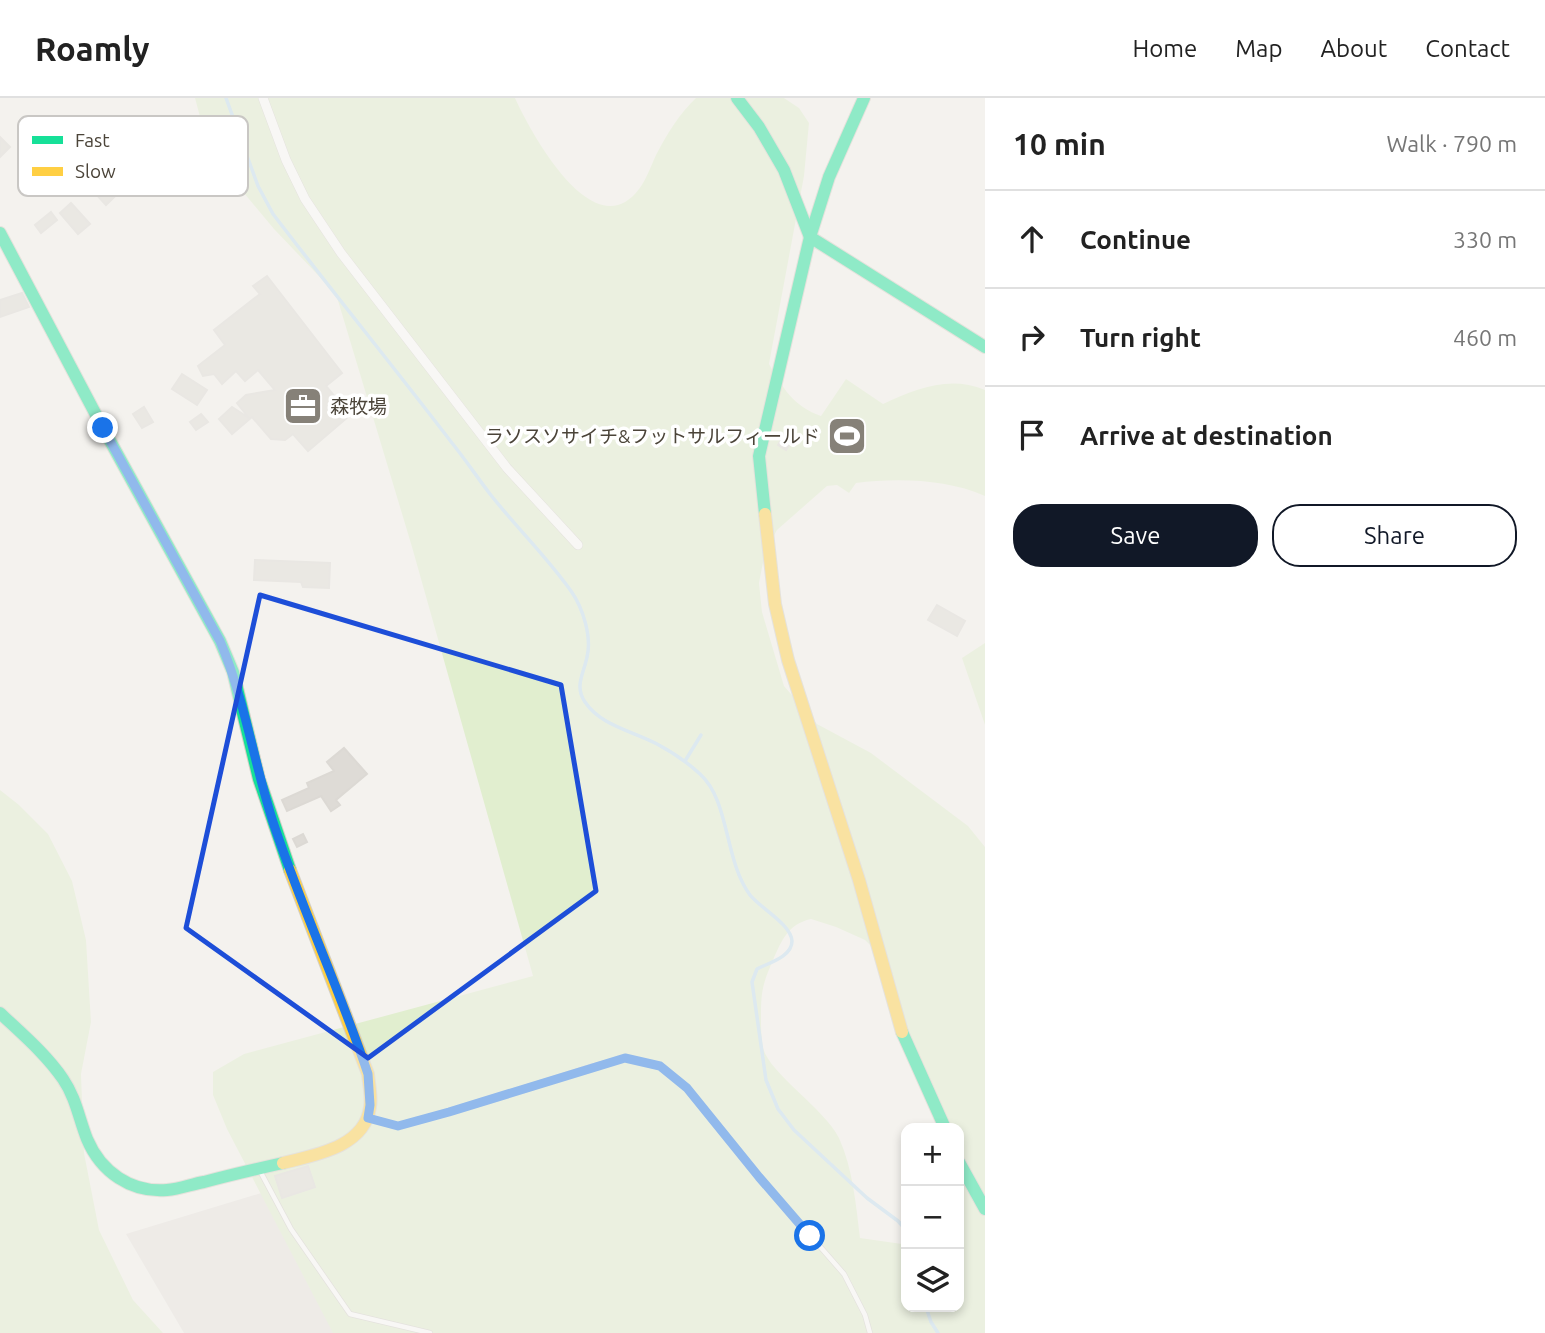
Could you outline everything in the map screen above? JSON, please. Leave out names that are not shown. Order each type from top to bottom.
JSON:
[{"type":"street","points":[[263,98],[286,160],[305,199],[341,253],[508,468],[578,545]]},
{"type":"street","points":[[737,98],[759,127],[784,170],[810,237],[985,347]]},
{"type":"street","points":[[864,98],[829,177],[810,237],[759,456],[775,604],[788,660],[859,880],[902,1033],[943,1123]]},
{"type":"street","points":[[0,233],[220,641],[233,672],[259,779],[286,860],[368,1074],[368,1118],[355,1137],[314,1155],[169,1190],[151,1191],[132,1187],[112,1174],[90,1145],[69,1088],[0,1013]]},
{"type":"street","points":[[964,1171],[985,1209]]},
{"type":"lane","points":[[368,1118],[398,1126],[625,1058],[660,1066],[687,1088],[759,1177],[844,1274],[865,1315],[870,1333]]},
{"type":"lane","points":[[258,1168],[291,1229],[350,1314],[430,1333]]},
{"type":"highlighted area","points":[[260,595],[561,685],[596,891],[368,1058],[186,928]]},
{"type":"shaded area","points":[[641,1078],[829,1333],[184,1333],[126,1234]]},
{"type":"green space","points":[[195,98],[515,98],[549,158],[566,179],[584,196],[603,205],[621,204],[639,189],[669,132],[696,98],[784,98],[799,108],[809,123],[804,176],[769,364],[784,388],[803,407],[821,416],[846,379],[883,404],[920,389],[946,384],[985,390],[985,496],[954,486],[921,481],[856,483],[849,493],[837,485],[827,486],[777,530],[765,552],[759,583],[762,612],[784,686],[817,724],[871,753],[968,826],[985,847],[985,1333],[333,1333],[227,1129],[213,1095],[213,1072],[244,1054],[533,976],[412,547],[336,294],[246,196],[248,116],[200,116]],"holes":[[[811,919],[836,927],[865,940],[888,963],[897,991],[900,1020],[924,1084],[942,1107],[946,1123],[964,1123],[964,1312],[901,1312],[901,1244],[860,1238],[851,1175],[839,1138],[822,1115],[776,1069],[763,1048],[763,987],[783,940],[791,929]]]},
{"type":"green space","points":[[985,643],[985,725],[962,658]]},
{"type":"green space","points":[[0,790],[48,834],[72,881],[86,940],[91,1022],[81,1074],[84,1153],[99,1230],[133,1300],[163,1333],[0,1333]]},
{"type":"building","points":[[0,137],[10,147],[0,157]]},
{"type":"building","points":[[98,196],[115,196],[106,205]]},
{"type":"building","points":[[71,203],[90,224],[78,234],[60,213]]},
{"type":"building","points":[[51,212],[57,220],[41,233],[35,225]]},
{"type":"building","points":[[267,276],[342,373],[326,386],[336,398],[333,400],[348,417],[308,451],[293,434],[285,440],[271,439],[252,417],[232,434],[219,419],[232,407],[249,418],[237,403],[246,395],[275,390],[258,370],[245,381],[236,371],[222,384],[214,374],[203,376],[198,366],[225,345],[214,330],[260,294],[253,286]]},
{"type":"building","points":[[22,293],[29,307],[0,317],[0,300]]},
{"type":"building","points":[[182,374],[207,390],[197,405],[172,389]]},
{"type":"building","points":[[144,407],[153,422],[142,428],[133,414]]},
{"type":"building","points":[[201,414],[208,422],[196,430],[190,422]]},
{"type":"building","points":[[788,429],[796,434],[786,450],[778,445]]},
{"type":"building","points":[[255,560],[330,563],[329,588],[303,587],[301,582],[254,580]]},
{"type":"building","points":[[937,605],[965,621],[957,636],[928,620]]},
{"type":"building","points":[[344,748],[367,774],[336,800],[340,805],[331,811],[321,796],[287,811],[282,800],[309,788],[307,783],[334,771],[327,762]]},
{"type":"building","points":[[303,834],[307,842],[297,847],[293,839]]},
{"type":"building","points":[[308,1166],[315,1187],[282,1198],[275,1176]]},
{"type":"waterway","points":[[226,98],[233,116]]},
{"type":"waterway","points":[[248,158],[258,186],[273,214],[490,494],[571,591],[583,614],[588,641],[580,685],[585,702],[608,722],[657,744],[679,758],[700,774],[710,786],[717,799],[742,881],[754,900],[786,928],[792,941],[791,947],[784,955],[757,969],[752,982],[766,1080],[778,1109],[794,1130],[867,1198],[901,1224]]},
{"type":"waterway","points":[[685,761],[701,735]]},
{"type":"waterway","points":[[928,1312],[938,1333]]},
{"type":"traffic: fast","points":[[737,98],[759,127],[784,170],[810,237],[985,347]]},
{"type":"traffic: fast","points":[[765,514],[759,456],[810,237],[829,177],[864,98]]},
{"type":"traffic: fast","points":[[0,233],[220,641],[233,672],[259,779],[290,870]]},
{"type":"traffic: fast","points":[[0,1013],[33,1044],[63,1079],[93,1151],[109,1170],[130,1184],[154,1190],[172,1189],[283,1163]]},
{"type":"traffic: fast","points":[[902,1032],[943,1123]]},
{"type":"traffic: fast","points":[[964,1171],[985,1209]]},
{"type":"traffic: slow","points":[[765,514],[775,604],[788,660],[859,880],[902,1032]]},
{"type":"traffic: slow","points":[[283,1163],[323,1152],[349,1140],[359,1132],[366,1121],[371,1099],[368,1074],[290,870]]},
{"type":"place","name":"森牧場","points":[[303,406]]},
{"type":"place","name":"ラソスソサイチ&フットサルフィールド","points":[[847,436]]},
{"type":"route","points":[[103,428],[220,641],[233,672],[259,779],[286,860],[368,1074],[368,1118],[398,1126],[625,1058],[660,1066],[687,1088],[810,1236]]}]
